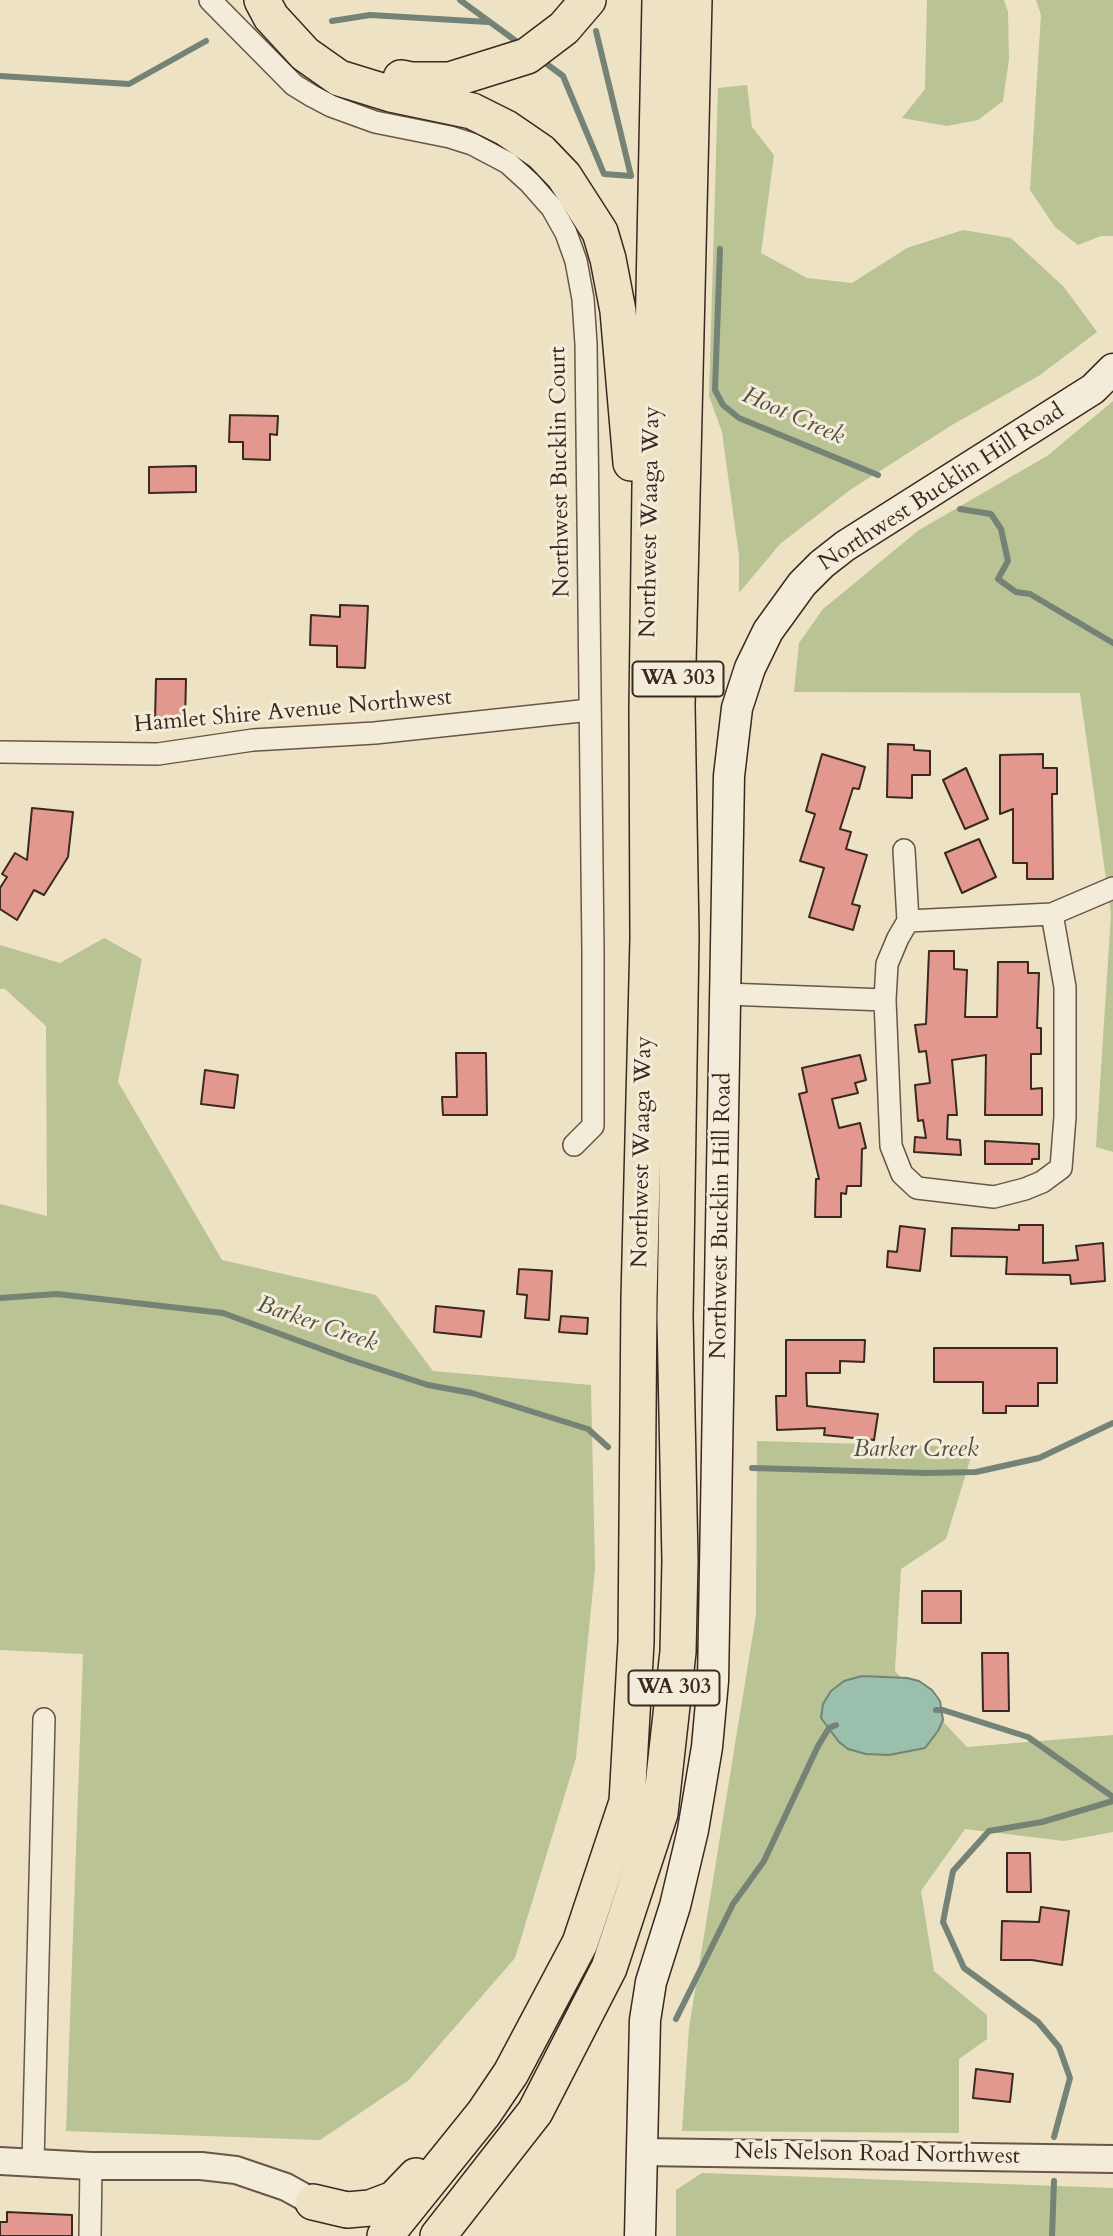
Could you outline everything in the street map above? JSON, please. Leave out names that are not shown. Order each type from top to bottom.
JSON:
[{"type":"highway","points":[[262,0],[271,17],[305,54],[339,78],[391,94],[472,111],[506,128],[541,152],[564,176],[600,232],[618,311],[649,683]]},
{"type":"highway","points":[[282,0],[314,41],[361,67],[411,80],[450,80],[483,72],[527,56],[564,28],[588,0]]},
{"type":"highway","name":"Northwest Waaga Way","points":[[385,2236],[484,2113],[510,2073],[580,1943],[627,1801],[636,1642],[660,0]]},
{"type":"highway","name":"Northwest Waaga Way","points":[[438,2236],[535,2112],[609,1968],[660,1813],[678,1652],[680,1561],[675,1317],[681,936],[677,705],[694,0]]},
{"type":"highway","points":[[689,279],[717,0]]},
{"type":"highway","points":[[313,2202],[347,2210],[370,2208],[394,2199],[440,2149],[484,2113]]},
{"type":"highway","points":[[313,2202],[329,2223],[333,2236]]},
{"type":"main road","name":"Northwest Bucklin Hill Road","points":[[640,2236],[643,2046],[647,2007],[651,1982],[675,1906],[693,1830],[707,1747],[713,1681],[732,741],[743,688],[768,631],[802,584],[845,546],[1093,389],[1113,369]]},
{"type":"street","name":"Northwest Bucklin Court","points":[[210,0],[294,85],[312,96],[375,122],[472,144],[508,163],[552,208],[566,233],[576,261],[586,337],[593,1126],[574,1145]]},
{"type":"street","name":"Hamlet Shire Avenue Northwest","points":[[0,752],[159,754],[253,740],[375,733],[590,710]]},
{"type":"street","points":[[904,850],[908,921],[887,964],[885,1000],[891,1146],[902,1174],[917,1188],[994,1197],[1042,1182],[1061,1168],[1065,1117],[1065,987],[1052,914]]},
{"type":"street","points":[[908,921],[1052,914],[1113,888]]},
{"type":"street","points":[[726,994],[885,1000]]},
{"type":"street","points":[[33,2162],[44,1719]]},
{"type":"street","name":"Nels Nelson Road Northwest","points":[[642,2152],[1113,2159]]},
{"type":"street","points":[[0,2161],[91,2166],[201,2166],[236,2170],[286,2187],[313,2202]]},
{"type":"street","points":[[90,2236],[91,2166]]},
{"type":"shaded area","points":[[927,0],[1004,0],[1008,12],[1009,59],[1003,101],[978,120],[947,126],[902,118],[925,89]]},
{"type":"shaded area","points":[[1036,0],[1113,0],[1113,236],[1101,236],[1078,245],[1055,227],[1030,190],[1041,15]]},
{"type":"shaded area","points":[[747,85],[752,127],[774,155],[761,253],[807,278],[852,283],[907,248],[963,230],[1011,238],[1064,287],[1097,332],[1040,375],[952,425],[850,490],[780,544],[739,593],[739,556],[722,432],[709,396],[718,88]]},
{"type":"shaded area","points":[[1113,401],[1113,1152],[1096,1147],[1111,914],[1080,693],[794,692],[799,643],[823,609],[919,530],[1047,456]]},
{"type":"shaded area","points":[[104,938],[142,959],[118,1082],[222,1260],[376,1295],[433,1371],[591,1385],[595,1569],[576,1758],[515,1958],[409,2080],[320,2140],[66,2131],[83,1654],[0,1650],[0,1204],[47,1216],[46,1026],[5,989],[0,989],[0,945],[60,963]]},
{"type":"shaded area","points":[[757,1441],[974,1447],[946,1539],[901,1569],[895,1671],[967,1747],[1113,1735],[1113,1832],[1064,1841],[965,1829],[921,1891],[934,1971],[987,2015],[987,2039],[959,2059],[959,2133],[682,2131],[689,2028],[756,1615]]},
{"type":"shaded area","points":[[862,1676],[907,1678],[919,1681],[932,1690],[940,1701],[943,1720],[925,1748],[889,1755],[866,1754],[848,1749],[839,1742],[821,1718],[823,1704],[831,1691],[844,1681]]},
{"type":"shaded area","points":[[702,2173],[1113,2188],[1113,2236],[676,2236],[676,2190]]},
{"type":"building","points":[[230,415],[278,416],[277,435],[270,434],[270,460],[243,459],[243,442],[229,442]]},
{"type":"building","points":[[196,466],[196,492],[149,493],[149,467]]},
{"type":"building","points":[[340,605],[368,606],[365,668],[337,667],[337,646],[310,645],[311,615],[340,617]]},
{"type":"building","points":[[156,679],[186,679],[185,721],[155,720]]},
{"type":"building","points":[[888,744],[914,745],[914,750],[930,751],[930,775],[912,775],[912,798],[887,797]]},
{"type":"building","points":[[822,754],[865,767],[859,789],[853,788],[840,829],[851,832],[846,849],[867,855],[852,904],[860,906],[853,930],[809,917],[824,868],[800,861],[815,814],[806,811]]},
{"type":"building","points":[[1043,754],[1043,768],[1057,768],[1057,794],[1052,794],[1053,879],[1027,879],[1027,863],[1013,863],[1013,809],[1000,814],[1000,755]]},
{"type":"building","points":[[966,768],[988,819],[965,829],[943,780]]},
{"type":"building","points":[[32,808],[73,812],[68,857],[44,895],[34,890],[17,920],[0,909],[0,888],[7,877],[2,874],[15,853],[27,860]]},
{"type":"building","points":[[979,839],[996,877],[962,893],[945,853]]},
{"type":"building","points":[[929,951],[954,951],[954,969],[967,970],[965,1017],[997,1017],[998,962],[1028,962],[1028,973],[1039,973],[1037,1028],[1041,1028],[1041,1054],[1031,1054],[1031,1089],[1042,1088],[1042,1115],[985,1115],[986,1055],[952,1060],[957,1115],[948,1115],[947,1139],[960,1140],[961,1155],[914,1152],[915,1137],[926,1138],[923,1120],[918,1121],[915,1085],[930,1083],[926,1051],[919,1052],[915,1025],[926,1024]]},
{"type":"building","points":[[456,1053],[486,1053],[487,1115],[443,1115],[442,1097],[457,1097]]},
{"type":"building","points":[[860,1055],[866,1080],[855,1083],[858,1093],[832,1099],[839,1128],[860,1123],[866,1148],[862,1149],[861,1186],[847,1186],[846,1194],[841,1193],[841,1217],[815,1217],[816,1179],[819,1179],[799,1094],[807,1092],[802,1068]]},
{"type":"building","points":[[205,1070],[238,1075],[234,1108],[201,1104]]},
{"type":"building","points":[[985,1141],[1039,1144],[1039,1159],[1032,1159],[1032,1164],[985,1164]]},
{"type":"building","points":[[1019,1225],[1043,1225],[1043,1263],[1078,1260],[1076,1246],[1103,1243],[1105,1281],[1071,1284],[1070,1275],[1006,1274],[1007,1257],[951,1256],[952,1228],[1019,1230]]},
{"type":"building","points":[[900,1226],[925,1229],[920,1271],[887,1267],[888,1251],[897,1252]]},
{"type":"building","points":[[519,1269],[552,1271],[549,1320],[525,1318],[527,1295],[517,1294]]},
{"type":"building","points":[[436,1306],[484,1311],[481,1337],[434,1332]]},
{"type":"building","points":[[561,1316],[588,1318],[587,1334],[559,1332]]},
{"type":"building","points":[[786,1340],[865,1340],[864,1362],[840,1361],[840,1373],[806,1373],[807,1406],[878,1414],[874,1440],[824,1435],[825,1428],[777,1430],[776,1396],[786,1396]]},
{"type":"building","points":[[934,1348],[1057,1348],[1057,1383],[1038,1383],[1038,1406],[1006,1406],[1006,1413],[983,1413],[983,1382],[934,1382]]},
{"type":"building","points":[[922,1591],[961,1591],[961,1623],[922,1623]]},
{"type":"building","points":[[982,1653],[1008,1653],[1009,1711],[983,1711]]},
{"type":"building","points":[[1007,1853],[1030,1853],[1031,1892],[1007,1892]]},
{"type":"building","points":[[1041,1907],[1069,1911],[1062,1965],[1032,1960],[1001,1960],[1002,1921],[1039,1922]]},
{"type":"building","points":[[976,2069],[1013,2074],[1010,2102],[973,2098]]},
{"type":"building","points":[[7,2212],[72,2215],[72,2236],[0,2236],[0,2222],[7,2222]]},
{"type":"waterway","name":"Hoot Creek","points":[[460,0],[520,44]]},
{"type":"waterway","name":"Hoot Creek","points":[[332,21],[370,15],[488,22]]},
{"type":"waterway","name":"Hoot Creek","points":[[540,59],[563,76],[604,174],[631,176],[596,31]]},
{"type":"waterway","name":"Hoot Creek","points":[[0,76],[129,84],[206,41]]},
{"type":"waterway","name":"Hoot Creek","points":[[720,249],[715,390],[723,405],[739,418],[878,475]]},
{"type":"waterway","name":"Hoot Creek","points":[[960,509],[991,514],[1001,529],[1008,561],[998,579],[1016,592],[1030,594],[1113,643]]},
{"type":"waterway","name":"Barker Creek","points":[[0,1298],[57,1294],[223,1313],[428,1385],[472,1393],[588,1429],[608,1447]]},
{"type":"waterway","name":"Barker Creek","points":[[752,1468],[976,1472],[1039,1458],[1113,1423]]},
{"type":"waterway","points":[[936,1710],[1028,1737],[1113,1797]]},
{"type":"waterway","points":[[676,2019],[733,1904],[764,1861],[818,1746],[829,1728],[836,1725]]},
{"type":"waterway","points":[[1054,2137],[1070,2078],[1059,2047],[1038,2022],[964,1968],[943,1922],[953,1871],[989,1831],[1042,1822],[1113,1801]]},
{"type":"waterway","points":[[1052,2236],[1054,2181]]}]
